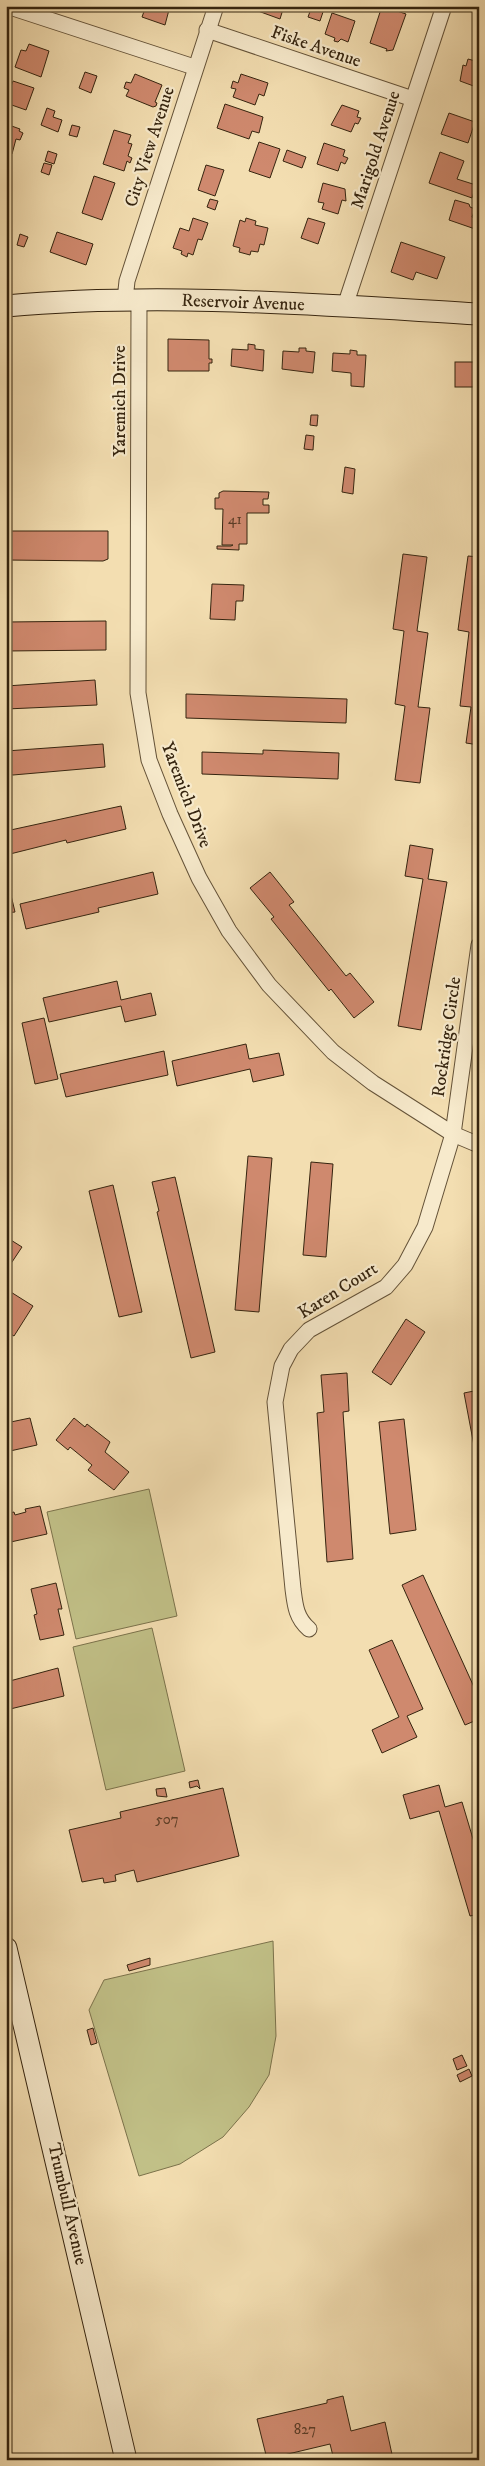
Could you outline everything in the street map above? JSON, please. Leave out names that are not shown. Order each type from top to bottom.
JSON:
[{"type":"street","points":[[7,6],[194,67]]},
{"type":"street","name":"City View Avenue","points":[[132,299],[127,281],[194,67],[216,6]]},
{"type":"street","name":"Marigold Avenue","points":[[345,306],[444,6]]},
{"type":"street","name":"Fiske Avenue","points":[[207,30],[413,99]]},
{"type":"street","name":"Reservoir Avenue","points":[[6,306],[132,299],[345,306],[479,314]]},
{"type":"street","name":"Yaremich Drive","points":[[132,299],[138,694],[153,769],[199,878],[230,931],[269,985],[333,1052],[373,1083],[453,1134],[479,1145]]},
{"type":"street","name":"Rockridge Circle","points":[[453,1134],[479,945]]},
{"type":"street","name":"Karen Court","points":[[309,1630],[301,1622],[296,1609],[293,1589],[275,1402],[282,1366],[291,1349],[309,1330],[386,1287],[405,1265],[425,1227],[453,1134]]},
{"type":"street","name":"Trumbull Avenue","points":[[6,1948],[126,2460]]},
{"type":"shaded area","points":[[149,1489],[177,1616],[76,1639],[47,1512]]},
{"type":"shaded area","points":[[152,1628],[185,1771],[106,1790],[73,1647]]},
{"type":"shaded area","points":[[273,1941],[276,2036],[269,2075],[249,2107],[223,2137],[180,2164],[139,2176],[89,2010],[104,1980]]},
{"type":"building","points":[[146,6],[170,6],[165,25],[142,17]]},
{"type":"building","points":[[260,6],[284,6],[280,19],[258,11]]},
{"type":"building","points":[[312,6],[325,6],[320,21],[308,17]]},
{"type":"building","points":[[382,6],[389,8],[396,6],[394,10],[406,14],[393,50],[386,51],[387,49],[370,43]]},
{"type":"building","points":[[332,13],[355,21],[348,42],[341,39],[338,42],[334,41],[335,38],[325,34]]},
{"type":"building","points":[[29,44],[49,51],[41,77],[15,67],[21,50],[26,51]]},
{"type":"building","points":[[468,59],[479,62],[479,88],[460,81],[463,65],[466,66]]},
{"type":"building","points":[[85,72],[97,76],[91,93],[79,88]]},
{"type":"building","points":[[135,74],[162,85],[155,102],[157,103],[156,106],[153,107],[126,96],[129,90],[124,88],[126,82],[131,83]]},
{"type":"building","points":[[241,74],[268,83],[264,96],[259,94],[255,105],[233,97],[236,89],[231,88],[233,81],[238,83]]},
{"type":"building","points":[[13,81],[34,88],[26,110],[6,103],[9,95],[6,92],[8,88],[10,89]]},
{"type":"building","points":[[225,104],[263,117],[259,133],[252,131],[249,139],[217,128]]},
{"type":"building","points":[[342,105],[359,111],[357,117],[361,118],[358,124],[355,123],[351,132],[331,125]]},
{"type":"building","points":[[47,108],[55,111],[53,117],[62,120],[58,132],[41,125]]},
{"type":"building","points":[[449,113],[475,122],[468,143],[441,134]]},
{"type":"building","points":[[6,124],[20,129],[19,131],[23,133],[20,140],[16,139],[12,154],[6,152]]},
{"type":"building","points":[[72,125],[80,127],[77,137],[69,135]]},
{"type":"building","points":[[114,130],[131,135],[128,143],[132,144],[128,156],[132,158],[130,163],[127,161],[124,171],[103,164]]},
{"type":"building","points":[[259,142],[280,149],[270,178],[249,171]]},
{"type":"building","points":[[324,143],[345,150],[343,156],[348,158],[345,164],[341,162],[338,171],[317,164]]},
{"type":"building","points":[[287,150],[306,157],[302,168],[283,161]]},
{"type":"building","points":[[48,151],[57,154],[54,164],[45,161]]},
{"type":"building","points":[[440,152],[464,161],[457,179],[476,185],[472,198],[429,183]]},
{"type":"building","points":[[44,163],[52,165],[49,175],[41,172]]},
{"type":"building","points":[[206,165],[224,170],[215,196],[198,190]]},
{"type":"building","points":[[94,176],[115,183],[102,220],[82,213]]},
{"type":"building","points":[[323,183],[345,189],[346,201],[342,200],[338,214],[322,209],[324,203],[318,202]]},
{"type":"building","points":[[210,199],[218,201],[215,210],[207,207]]},
{"type":"building","points":[[455,200],[469,204],[470,207],[475,209],[472,217],[479,219],[478,230],[449,220]]},
{"type":"building","points":[[193,218],[208,223],[202,240],[198,239],[193,255],[188,253],[187,257],[181,254],[182,251],[173,248],[180,228],[189,231]]},
{"type":"building","points":[[246,218],[256,221],[255,225],[268,228],[264,245],[260,244],[258,252],[251,251],[250,255],[239,252],[240,248],[233,246],[240,220],[245,222]]},
{"type":"building","points":[[308,218],[325,223],[318,244],[301,238]]},
{"type":"building","points":[[57,232],[93,244],[86,265],[50,252]]},
{"type":"building","points":[[20,234],[28,237],[24,247],[17,245]]},
{"type":"building","points":[[401,242],[445,257],[437,279],[416,272],[413,280],[391,272]]},
{"type":"building","points":[[477,250],[479,250],[479,273],[474,272]]},
{"type":"building","points":[[168,339],[209,340],[209,359],[212,359],[212,363],[209,363],[209,371],[168,371]]},
{"type":"building","points":[[248,344],[255,345],[255,349],[264,350],[263,371],[231,366],[232,349],[248,350]]},
{"type":"building","points":[[299,348],[306,348],[306,351],[315,352],[313,373],[282,369],[283,351],[299,352]]},
{"type":"building","points":[[350,350],[357,351],[357,355],[366,355],[364,387],[351,386],[351,373],[332,371],[333,353],[350,354]]},
{"type":"building","points":[[455,362],[474,362],[474,387],[455,387]]},
{"type":"building","points":[[311,415],[318,415],[317,426],[310,425]]},
{"type":"building","points":[[306,435],[314,436],[313,450],[304,449]]},
{"type":"building","points":[[345,467],[355,469],[353,494],[342,492]]},
{"type":"building","points":[[223,491],[269,492],[268,499],[263,499],[263,505],[269,505],[269,513],[247,513],[247,544],[239,544],[239,550],[217,549],[217,546],[233,545],[222,545],[223,509],[215,509],[215,498],[219,498],[219,493]]},
{"type":"building","points":[[6,531],[108,531],[108,559],[103,561],[6,560]]},
{"type":"building","points":[[403,554],[427,557],[417,631],[428,633],[418,707],[430,708],[420,783],[395,780],[405,706],[395,704],[404,631],[393,629]]},
{"type":"building","points":[[468,556],[479,557],[479,745],[466,743],[471,707],[460,706],[469,632],[458,630]]},
{"type":"building","points":[[212,584],[244,585],[243,601],[236,601],[235,620],[210,619]]},
{"type":"building","points":[[106,621],[106,650],[6,651],[6,622]]},
{"type":"building","points":[[95,680],[97,705],[6,709],[6,686]]},
{"type":"building","points":[[186,694],[347,699],[346,723],[186,718]]},
{"type":"building","points":[[103,744],[105,767],[6,774],[6,751]]},
{"type":"building","points":[[263,750],[339,753],[338,779],[202,774],[202,752],[263,754]]},
{"type":"building","points":[[121,806],[126,829],[67,843],[66,840],[6,855],[6,831]]},
{"type":"building","points":[[410,845],[433,849],[428,879],[447,882],[421,1030],[398,1026],[423,879],[405,876]]},
{"type":"building","points":[[153,872],[158,894],[98,908],[99,912],[26,929],[20,904]]},
{"type":"building","points":[[270,872],[294,902],[289,905],[346,976],[350,973],[374,1002],[354,1018],[331,989],[329,991],[271,919],[274,917],[250,888]]},
{"type":"building","points":[[6,874],[15,912],[6,913]]},
{"type":"building","points":[[117,981],[121,1000],[151,993],[156,1015],[125,1022],[121,1006],[49,1022],[43,998]]},
{"type":"building","points":[[44,1018],[58,1079],[35,1084],[22,1023]]},
{"type":"building","points":[[246,1044],[249,1059],[279,1053],[284,1075],[253,1082],[250,1069],[177,1086],[172,1061]]},
{"type":"building","points":[[164,1051],[168,1075],[66,1097],[60,1074]]},
{"type":"building","points":[[248,1156],[272,1158],[259,1312],[235,1310]]},
{"type":"building","points":[[311,1162],[333,1164],[326,1257],[303,1255]]},
{"type":"building","points":[[175,1177],[215,1352],[191,1358],[157,1212],[159,1211],[152,1182]]},
{"type":"building","points":[[113,1185],[142,1312],[119,1317],[89,1191]]},
{"type":"building","points":[[6,1237],[22,1247],[6,1271]]},
{"type":"building","points":[[6,1289],[33,1306],[14,1336],[7,1332],[6,1334]]},
{"type":"building","points":[[406,1319],[425,1332],[391,1385],[372,1372]]},
{"type":"building","points":[[347,1373],[349,1411],[343,1412],[353,1559],[327,1562],[317,1413],[324,1412],[321,1375]]},
{"type":"building","points":[[479,1390],[479,1467],[478,1467],[464,1393]]},
{"type":"building","points":[[30,1418],[37,1445],[10,1451],[6,1456],[6,1423]]},
{"type":"building","points":[[74,1418],[85,1427],[87,1424],[110,1442],[105,1452],[129,1472],[114,1490],[88,1470],[92,1465],[70,1447],[68,1450],[56,1440]]},
{"type":"building","points":[[404,1419],[416,1530],[390,1534],[379,1422]]},
{"type":"building","points":[[40,1506],[47,1534],[6,1543],[6,1514],[14,1512],[15,1515],[26,1512],[25,1509]]},
{"type":"building","points":[[423,1575],[479,1698],[479,1719],[465,1725],[402,1585]]},
{"type":"building","points":[[56,1583],[62,1609],[58,1609],[64,1635],[40,1640],[34,1615],[37,1614],[31,1589]]},
{"type":"building","points":[[392,1640],[423,1709],[407,1716],[417,1737],[382,1753],[372,1730],[399,1717],[369,1650]]},
{"type":"building","points":[[58,1668],[64,1696],[6,1710],[6,1682]]},
{"type":"building","points":[[198,1780],[200,1789],[197,1786],[190,1788],[189,1782]]},
{"type":"building","points":[[439,1785],[445,1807],[462,1802],[479,1859],[479,1914],[470,1916],[439,1811],[410,1819],[403,1795]]},
{"type":"building","points":[[165,1788],[167,1797],[157,1796],[156,1789]]},
{"type":"building","points":[[223,1788],[239,1856],[137,1882],[134,1870],[115,1875],[116,1881],[104,1883],[103,1878],[82,1882],[69,1830],[121,1818],[120,1812]]},
{"type":"building","points":[[150,1958],[150,1965],[129,1971],[127,1965]]},
{"type":"building","points":[[93,2028],[97,2043],[91,2045],[87,2030]]},
{"type":"building","points":[[462,2055],[467,2066],[457,2070],[453,2059]]},
{"type":"building","points":[[469,2069],[472,2076],[460,2082],[457,2075]]},
{"type":"building","points":[[343,2396],[351,2431],[385,2422],[393,2459],[334,2460],[330,2444],[267,2459],[257,2419],[327,2403],[327,2400]]}]
